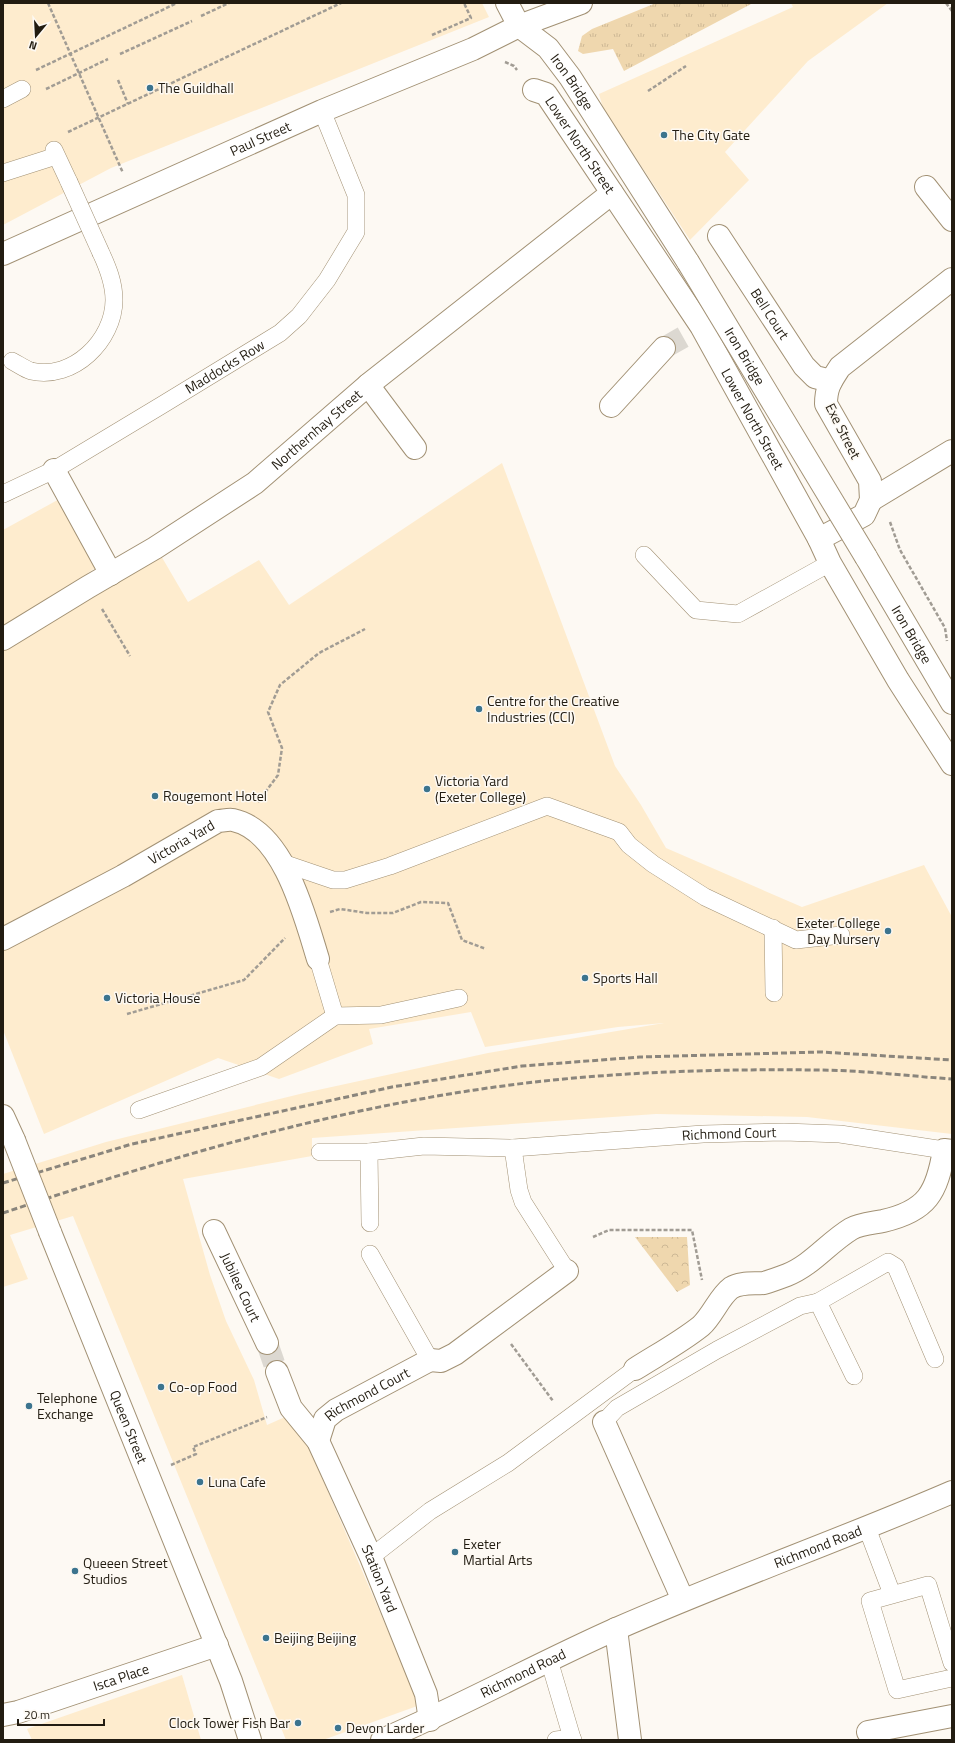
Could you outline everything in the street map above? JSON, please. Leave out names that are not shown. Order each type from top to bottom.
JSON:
[{"type":"street","points":[[507,3],[519,26]]},
{"type":"street","name":"Paul Street","points":[[3,254],[322,111],[473,49],[519,26],[581,3]]},
{"type":"street","name":"Iron Bridge","points":[[519,26],[548,48],[570,77],[688,262],[866,557],[926,661],[952,702]]},
{"type":"street","name":"Lower North Street","points":[[534,90],[546,94],[612,193],[819,539],[830,563],[898,680],[952,764]]},
{"type":"street","points":[[926,187],[952,220]]},
{"type":"street","name":"Northernhay Street","points":[[3,639],[155,548],[255,483],[368,385],[612,193]]},
{"type":"street","name":"Bell Court","points":[[719,236],[804,366],[815,377],[830,381]]},
{"type":"street","name":"Exe Street","points":[[871,500],[870,481],[826,404],[826,391],[830,381],[840,367],[952,279]]},
{"type":"street","points":[[610,406],[664,348]]},
{"type":"street","points":[[368,385],[415,448]]},
{"type":"street","points":[[819,539],[864,515],[871,500],[952,451]]},
{"type":"street","points":[[54,470],[111,574]]},
{"type":"street","name":"Victoria Yard","points":[[3,939],[123,876],[218,821],[232,820],[248,826],[262,836],[283,864],[306,921],[318,959]]},
{"type":"street","name":"Queen Street","points":[[3,1116],[217,1645],[231,1681],[250,1740]]},
{"type":"street","name":"Richmond Court","points":[[635,1369],[700,1326],[732,1288],[748,1283],[763,1283],[788,1274],[806,1264],[852,1229],[891,1219],[919,1206],[934,1190],[948,1150]]},
{"type":"street","name":"Jubilee Court","points":[[214,1231],[267,1343]]},
{"type":"street","name":"Richmond Court","points":[[318,1441],[325,1419],[336,1410],[430,1360],[440,1361],[456,1354],[567,1271]]},
{"type":"street","points":[[277,1372],[291,1408],[318,1441]]},
{"type":"street","points":[[604,1422],[683,1600]]},
{"type":"street","name":"Station Yard","points":[[318,1441],[372,1557],[426,1694],[430,1720]]},
{"type":"street","name":"Richmond Road","points":[[382,1740],[430,1720],[549,1660],[616,1629],[683,1600],[867,1528],[952,1492]]},
{"type":"street","points":[[616,1629],[630,1740]]},
{"type":"street","name":"Isca Place","points":[[3,1715],[18,1712],[217,1645]]},
{"type":"street","points":[[868,1732],[952,1716]]},
{"type":"street","points":[[423,1740],[430,1720]]},
{"type":"lane","points":[[3,103],[15,94]]},
{"type":"lane","name":"Maddocks Row","points":[[3,494],[54,470],[280,333],[298,316],[327,280],[356,232],[356,195],[322,111]]},
{"type":"lane","points":[[3,173],[52,154],[69,182],[110,275],[114,301],[111,320],[107,331],[89,355],[66,368],[47,372],[31,371],[12,361]]},
{"type":"lane","points":[[644,555],[696,610],[738,614],[830,563]]},
{"type":"lane","points":[[283,864],[333,880],[345,880],[390,866],[547,806],[619,832],[629,845],[653,864],[705,897],[796,940],[841,935]]},
{"type":"lane","points":[[773,928],[774,993]]},
{"type":"lane","points":[[318,959],[335,1016]]},
{"type":"lane","points":[[139,1110],[261,1067],[335,1016],[381,1015],[459,998]]},
{"type":"lane","name":"Richmond Court","points":[[320,1152],[369,1152],[424,1146],[513,1148],[703,1134],[784,1132],[840,1134],[948,1150]]},
{"type":"lane","name":"Richmond Court","points":[[513,1148],[518,1190],[567,1271]]},
{"type":"lane","points":[[369,1152],[370,1223]]},
{"type":"lane","points":[[370,1254],[430,1360]]},
{"type":"lane","points":[[604,1422],[617,1408],[717,1350],[800,1306],[818,1302],[888,1262],[896,1267],[935,1359]]},
{"type":"lane","points":[[818,1302],[854,1376]]},
{"type":"lane","points":[[372,1557],[430,1511],[508,1463],[635,1369]]},
{"type":"lane","points":[[867,1528],[892,1594]]},
{"type":"lane","points":[[952,1663],[928,1585],[870,1601],[897,1690],[952,1678]]},
{"type":"lane","points":[[549,1660],[567,1739]]},
{"type":"path","points":[[48,3],[124,175]]},
{"type":"path","points":[[30,73],[177,3]]},
{"type":"path","points":[[201,16],[229,3]]},
{"type":"path","points":[[67,133],[341,3]]},
{"type":"path","points":[[946,3],[952,11]]},
{"type":"path","points":[[120,54],[192,21]]},
{"type":"path","points":[[41,91],[108,59]]},
{"type":"path","points":[[648,91],[686,66]]},
{"type":"path","points":[[118,80],[128,104]]},
{"type":"path","points":[[871,500],[890,522],[900,550],[945,628],[947,644],[926,661]]},
{"type":"path","points":[[88,587],[130,656]]},
{"type":"path","points":[[241,823],[278,775],[282,748],[268,712],[280,685],[319,653],[365,628]]},
{"type":"path","points":[[593,1237],[609,1230],[692,1230],[708,1318]]},
{"type":"path","points":[[496,1324],[567,1420]]},
{"type":"path","points":[[149,1475],[196,1454],[193,1446],[291,1408]]},
{"type":"shaded area","name":"The Guildhall","points":[[3,3],[482,3],[489,17],[111,168],[3,225]]},
{"type":"shaded area","points":[[791,3],[888,3],[808,61],[725,152],[749,180],[690,240],[603,108],[599,94],[793,7]]},
{"type":"shaded area","points":[[502,463],[615,766],[641,805],[666,848],[802,907],[924,865],[952,917],[952,1134],[807,1117],[656,1114],[312,1138],[312,1156],[183,1179],[210,1275],[226,1321],[254,1380],[267,1425],[294,1413],[420,1705],[323,1740],[286,1740],[73,1216],[10,1235],[28,1279],[3,1287],[3,1174],[106,1142],[304,1093],[488,1053],[664,1023],[618,1027],[485,1047],[471,1012],[369,1029],[373,1044],[279,1079],[218,1058],[44,1134],[3,1030],[3,530],[63,497],[101,564],[88,573],[97,589],[160,554],[188,602],[259,560],[289,605]]},
{"type":"shaded area","points":[[182,1675],[201,1740],[32,1740],[27,1729]]},
{"type":"green space","points":[[656,3],[753,3],[624,71],[613,49],[583,54],[578,51],[582,36],[592,29]]},
{"type":"green space","points":[[635,1237],[687,1237],[690,1285],[677,1292]]},
{"type":"tunnel","points":[[664,348],[687,335]]},
{"type":"tunnel","points":[[267,1343],[277,1372]]},
{"type":"railway","points":[[3,1183],[132,1144],[392,1087],[522,1066],[640,1057],[821,1052],[952,1060]]},
{"type":"railway","points":[[3,1213],[140,1169],[280,1130],[350,1113],[492,1087],[596,1076],[722,1070],[833,1070],[952,1079]]},
{"type":"place","name":"The Guildhall","points":[[150,88]]},
{"type":"place","name":"The City Gate","points":[[664,135]]},
{"type":"place","name":"Centre for the Creative Industries (CCI)","points":[[479,709]]},
{"type":"place","name":"Victoria Yard (Exeter College)","points":[[427,789]]},
{"type":"place","name":"Rougemont Hotel","points":[[155,796]]},
{"type":"place","name":"Exeter College Day Nursery","points":[[888,931]]},
{"type":"place","name":"Sports Hall","points":[[585,978]]},
{"type":"place","name":"Victoria House","points":[[107,998]]},
{"type":"place","name":"Co-op Food","points":[[161,1387]]},
{"type":"place","name":"Telephone Exchange","points":[[29,1406]]},
{"type":"place","name":"Luna Cafe","points":[[200,1482]]},
{"type":"place","name":"Exeter Martial Arts","points":[[455,1552]]},
{"type":"place","name":"Queeen Street Studios","points":[[75,1571]]},
{"type":"place","name":"Beijing Beijing","points":[[266,1638]]},
{"type":"place","name":"Clock Tower Fish Bar","points":[[298,1723]]},
{"type":"place","name":"Devon Larder","points":[[338,1728]]}]
